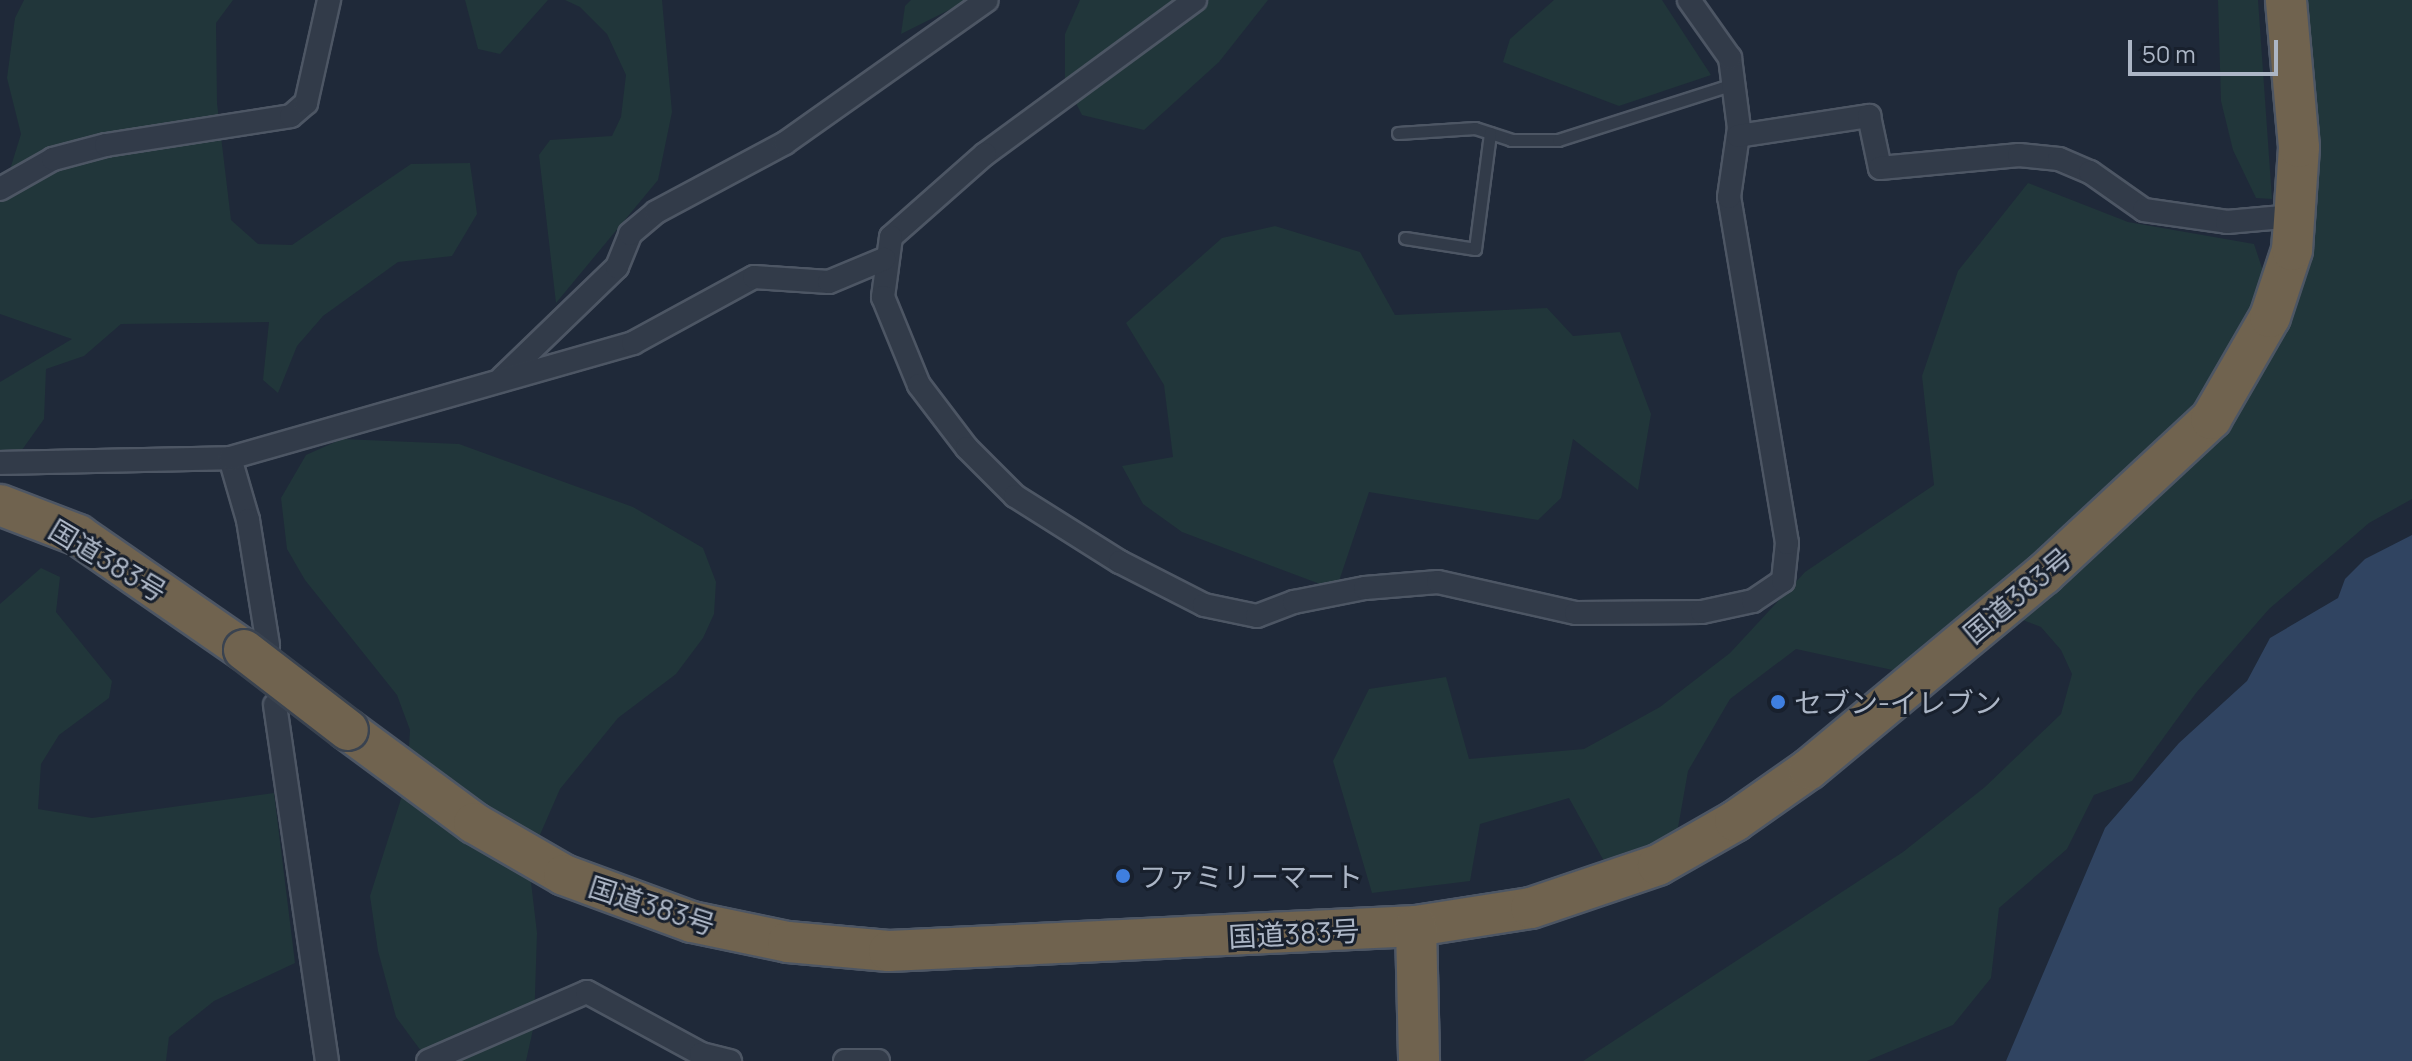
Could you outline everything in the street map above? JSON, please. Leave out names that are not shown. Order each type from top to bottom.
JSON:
[{"type":"highway","name":"国道383号","points":[[0,505],[78,535],[256,647],[348,730],[474,823],[564,875],[692,922],[788,942],[905,950],[1418,941],[1531,908],[1658,865],[1735,821],[1809,769],[2044,574],[2211,419],[2270,317],[2292,250],[2299,147],[2286,0]]},
{"type":"highway","points":[[1418,941],[1419,1061]]},
{"type":"street","points":[[0,189],[53,159],[106,145],[291,116],[306,103],[329,0]]},
{"type":"street","points":[[501,379],[617,267],[630,234],[656,212],[785,143],[987,0]]},
{"type":"street","points":[[1195,0],[985,154],[891,237],[884,259],[883,297],[919,385],[967,448],[1015,496],[1052,523],[1204,605],[1257,616],[1294,602],[1351,591],[1438,582],[1576,613],[1702,612],[1753,601],[1783,581],[1787,543],[1729,197],[1738,136],[1730,58],[1689,0]]},
{"type":"street","points":[[1738,136],[1869,116],[1880,168],[2019,155],[2059,159],[2090,172],[2144,210],[2227,222],[2294,216]]},
{"type":"street","points":[[0,463],[230,458],[633,343],[754,277],[829,282],[884,259]]},
{"type":"street","points":[[230,458],[248,520],[256,647]]},
{"type":"street","points":[[275,705],[327,1061]]},
{"type":"street","points":[[428,1061],[587,992],[701,1054],[730,1061]]},
{"type":"street","points":[[845,1061],[878,1061]]},
{"type":"lane","points":[[1398,133],[1475,128],[1511,140],[1558,140],[1733,84]]},
{"type":"lane","points":[[1405,238],[1475,249],[1490,133]]},
{"type":"green space","points":[[24,0],[233,0],[216,23],[217,103],[231,220],[258,244],[292,245],[411,164],[470,163],[477,214],[452,256],[398,262],[323,316],[297,346],[278,393],[263,380],[269,322],[121,324],[84,356],[46,369],[44,419],[17,457],[0,458],[0,382],[72,339],[0,314],[0,202],[21,134],[7,78],[15,18]]},
{"type":"green space","points":[[465,0],[548,0],[500,54],[478,49]]},
{"type":"green space","points":[[565,0],[662,0],[672,112],[658,180],[556,303],[539,155],[550,140],[612,136],[621,117],[626,75],[607,34],[580,7]]},
{"type":"green space","points":[[911,0],[969,0],[901,34],[905,6]]},
{"type":"green space","points":[[1080,0],[1268,0],[1219,62],[1144,130],[1082,115],[1065,82],[1065,34]]},
{"type":"green space","points":[[1554,0],[1662,0],[1711,75],[1619,106],[1503,62],[1510,39]]},
{"type":"green space","points":[[2218,0],[2258,0],[2272,199],[2256,198],[2233,150],[2221,101]]},
{"type":"green space","points":[[2294,0],[2412,0],[2412,499],[2369,523],[2269,609],[2196,693],[2132,781],[2094,795],[2067,849],[1999,908],[1991,978],[1953,1025],[1867,1061],[1583,1061],[1903,852],[1985,787],[2061,714],[2072,674],[2061,650],[2041,627],[2012,616],[1897,671],[1796,649],[1730,699],[1688,771],[1673,856],[1605,863],[1569,798],[1480,824],[1470,881],[1372,893],[1333,761],[1369,689],[1446,677],[1469,759],[1584,749],[1660,707],[1730,653],[1805,572],[1934,485],[1922,376],[1958,271],[2028,183],[2128,222],[2254,244],[2278,316]]},
{"type":"green space","points":[[1275,226],[1360,252],[1395,315],[1547,308],[1573,336],[1620,332],[1651,414],[1638,490],[1573,439],[1561,498],[1538,520],[1369,492],[1336,590],[1182,532],[1143,504],[1122,466],[1173,457],[1164,385],[1126,323],[1222,238]]},
{"type":"green space","points":[[342,439],[459,444],[633,507],[703,548],[716,582],[714,614],[703,638],[676,674],[618,718],[560,789],[539,837],[531,882],[537,933],[534,1025],[526,1061],[437,1061],[424,1055],[396,1017],[378,951],[370,896],[407,780],[410,730],[397,695],[305,580],[287,549],[281,498],[306,455]]},
{"type":"green space","points":[[41,568],[60,577],[56,612],[112,681],[109,698],[59,735],[41,764],[38,809],[92,818],[274,793],[295,963],[214,1001],[169,1037],[166,1061],[0,1061],[0,604]]},
{"type":"water","points":[[2412,535],[2412,1061],[2006,1061],[2105,828],[2179,743],[2247,681],[2270,638],[2338,598],[2345,579],[2365,559]]},
{"type":"place","name":"セブン-イレブン","points":[[1778,702]]},
{"type":"place","name":"ファミリーマート","points":[[1123,876]]}]
